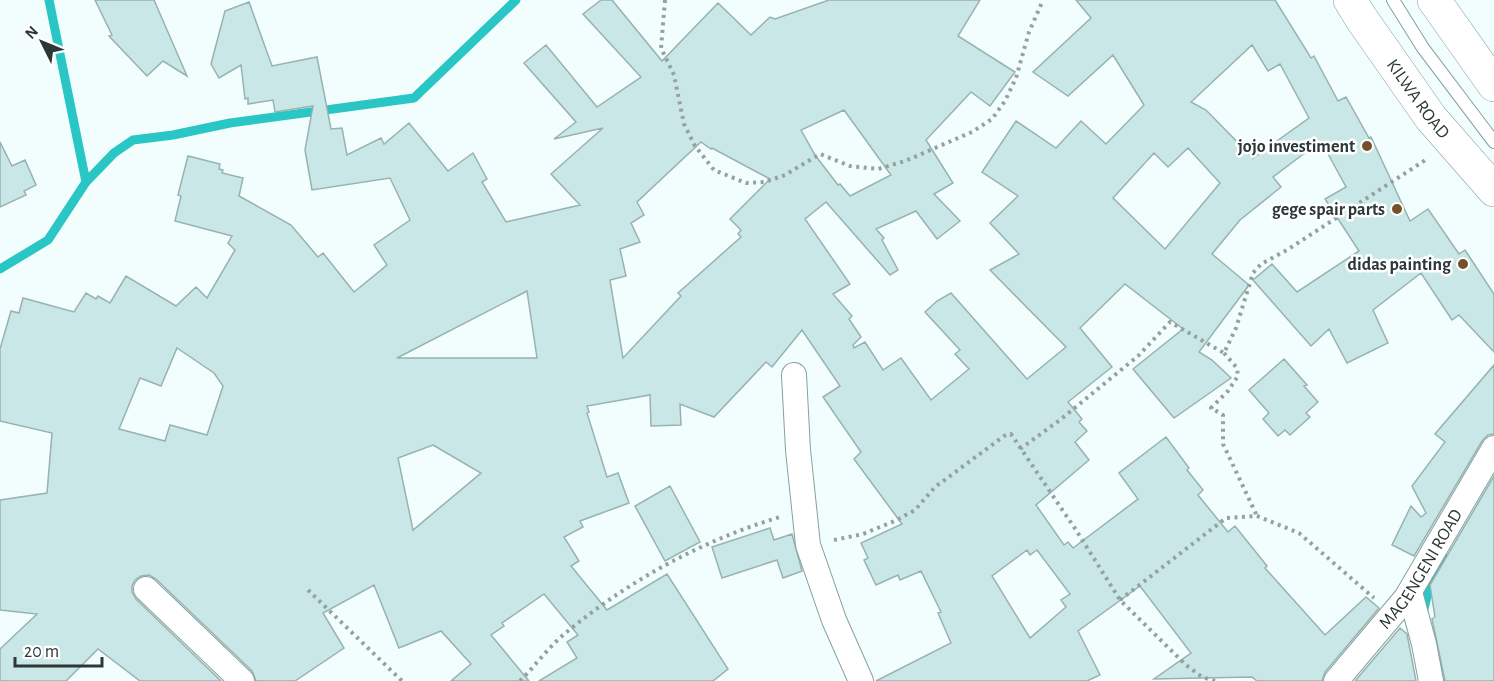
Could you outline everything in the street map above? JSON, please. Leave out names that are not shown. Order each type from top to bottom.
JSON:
[{"type":"highway","name":"KILWA ROAD","points":[[1350,0],[1431,118],[1494,190]]},
{"type":"highway","points":[[1434,0],[1494,85]]},
{"type":"street","points":[[794,375],[798,450],[808,545],[834,620],[861,681]]},
{"type":"street","name":"MAGENGENI ROAD","points":[[1336,681],[1410,592],[1494,448]]},
{"type":"street","points":[[146,589],[242,681]]},
{"type":"street","points":[[1410,592],[1425,644],[1431,681]]},
{"type":"lane","points":[[1393,0],[1423,48],[1494,142]]},
{"type":"path","points":[[665,0],[662,48],[674,75],[684,124],[695,146],[714,170],[746,183],[765,182],[785,175],[820,154],[850,166],[878,169],[905,161],[972,132],[992,119],[1005,101],[1016,78],[1029,32],[1043,0]]},
{"type":"path","points":[[1224,353],[1236,328],[1253,273],[1262,264],[1453,142]]},
{"type":"path","points":[[1020,449],[1129,364],[1170,322],[1224,353],[1238,368],[1238,376],[1228,391],[1211,408],[1223,415],[1223,444],[1257,516]]},
{"type":"path","points":[[808,545],[863,534],[897,520],[915,510],[934,487],[1004,436],[1011,434],[1016,438],[1020,449],[1076,530],[1120,600],[1186,665],[1202,677],[1215,681]]},
{"type":"path","points":[[520,681],[566,633],[613,597],[652,573],[704,544],[804,510]]},
{"type":"path","points":[[1120,600],[1226,518],[1257,516],[1299,533],[1393,614]]},
{"type":"path","points":[[308,590],[402,681]]},
{"type":"building","points":[[95,0],[154,0],[187,76],[163,61],[147,76],[109,36],[112,35]]},
{"type":"building","points":[[601,0],[612,0],[662,61],[718,3],[751,35],[770,17],[775,19],[829,0],[980,0],[958,36],[1015,72],[990,106],[971,92],[926,140],[953,183],[934,194],[960,221],[937,239],[916,211],[876,229],[884,238],[882,240],[898,270],[890,275],[826,202],[805,219],[850,284],[833,294],[852,316],[849,319],[861,337],[853,345],[854,348],[865,342],[883,370],[901,358],[931,400],[969,369],[955,354],[960,350],[925,312],[937,301],[951,293],[1027,379],[1066,347],[990,270],[1019,254],[990,223],[1018,196],[982,172],[1016,121],[1056,148],[1081,121],[1106,144],[1144,105],[1113,55],[1068,96],[1033,72],[1091,18],[1076,0],[1275,0],[1311,58],[1314,56],[1338,101],[1346,97],[1369,138],[1371,137],[1410,221],[1428,209],[1459,254],[1465,250],[1494,294],[1494,352],[1459,315],[1452,320],[1421,273],[1373,310],[1388,343],[1347,363],[1329,329],[1311,346],[1253,280],[1272,264],[1297,292],[1359,251],[1325,199],[1346,187],[1321,141],[1273,177],[1281,187],[1240,220],[1212,254],[1249,285],[1199,352],[1212,360],[1231,378],[1174,418],[1133,369],[1183,329],[1125,284],[1080,328],[1112,367],[1068,402],[1082,419],[1079,422],[1087,431],[1075,442],[1089,460],[1036,505],[1064,545],[1068,542],[1073,548],[1138,499],[1119,473],[1166,437],[1203,490],[1198,495],[1228,532],[1235,526],[1267,566],[1265,568],[1325,635],[1366,597],[1379,608],[1325,672],[1322,681],[1257,681],[1252,677],[1154,679],[1191,653],[1140,586],[1078,631],[1100,675],[1087,681],[876,681],[951,643],[938,613],[941,612],[921,571],[900,580],[898,575],[876,585],[864,560],[868,558],[861,543],[902,524],[854,459],[861,452],[823,397],[840,386],[802,330],[772,367],[766,362],[714,417],[680,404],[681,425],[651,426],[650,395],[587,406],[589,412],[587,413],[607,477],[618,473],[629,503],[580,521],[583,527],[564,537],[579,561],[571,566],[607,610],[667,574],[728,669],[713,681],[539,681],[577,658],[567,642],[578,635],[544,594],[502,623],[504,626],[491,635],[529,681],[451,681],[471,664],[441,631],[399,648],[374,585],[323,613],[344,648],[295,681],[256,681],[252,671],[156,579],[149,575],[135,580],[132,592],[136,599],[221,681],[140,681],[98,649],[66,681],[0,681],[0,649],[37,614],[0,610],[0,500],[47,493],[52,433],[0,421],[0,349],[11,311],[19,313],[23,298],[74,312],[86,293],[96,299],[98,296],[110,303],[126,276],[176,306],[196,287],[207,298],[235,250],[228,243],[232,236],[175,221],[181,196],[178,195],[188,156],[220,164],[219,169],[223,170],[222,173],[243,178],[239,196],[291,225],[318,257],[323,253],[354,292],[387,265],[374,245],[410,220],[390,178],[312,190],[305,150],[313,106],[275,112],[273,100],[248,104],[248,98],[245,99],[241,65],[219,78],[211,64],[225,11],[249,2],[272,66],[317,57],[331,129],[342,128],[347,155],[381,138],[384,144],[409,123],[448,171],[473,153],[487,179],[482,182],[506,222],[580,205],[551,174],[603,128],[554,139],[576,122],[524,63],[546,45],[597,107],[641,77],[583,14]],"holes":[[[1252,45],[1268,71],[1280,64],[1309,118],[1253,158],[1206,110],[1191,102]],[[844,110],[891,175],[850,196],[840,184],[838,185],[815,155],[801,130]],[[701,142],[770,179],[730,219],[741,230],[738,234],[741,237],[678,293],[681,296],[623,358],[610,280],[626,276],[620,249],[640,242],[631,223],[644,215],[637,202]],[[1188,148],[1220,183],[1165,249],[1113,198],[1154,153],[1168,167]],[[527,291],[537,358],[397,358]],[[177,348],[214,373],[223,386],[207,435],[170,425],[165,441],[119,429],[140,378],[161,386]],[[433,445],[481,473],[413,530],[398,458]],[[1027,550],[1030,555],[1037,550],[1070,594],[1061,600],[1066,607],[1030,638],[992,576]]]},
{"type":"building","points":[[0,142],[12,166],[25,160],[36,185],[24,191],[26,195],[0,207]]},
{"type":"building","points":[[1284,359],[1307,385],[1304,386],[1318,402],[1306,413],[1310,417],[1290,435],[1285,430],[1278,436],[1263,419],[1269,413],[1249,390]]},
{"type":"building","points":[[1494,365],[1494,434],[1488,435],[1482,441],[1414,556],[1392,545],[1411,506],[1421,517],[1426,513],[1412,486],[1445,442],[1435,434]]},
{"type":"building","points":[[1494,476],[1494,681],[1445,681],[1432,619],[1435,617],[1430,585]]},
{"type":"building","points":[[670,486],[700,542],[665,561],[635,506]]},
{"type":"building","points":[[770,528],[774,540],[792,534],[802,571],[783,578],[777,560],[722,578],[712,547]]},
{"type":"building","points":[[1400,628],[1407,634],[1416,681],[1355,681]]},
{"type":"waterway","points":[[49,0],[86,182]]},
{"type":"waterway","points":[[0,269],[48,240],[86,182],[114,153],[133,140],[173,135],[230,123],[414,98],[516,0]]},
{"type":"waterway","points":[[1423,613],[1430,584],[1443,556]]},
{"type":"place","name":"jojo investiment","points":[[1367,146]]},
{"type":"place","name":"gege spair parts","points":[[1397,209]]},
{"type":"place","name":"didas painting","points":[[1463,264]]}]
